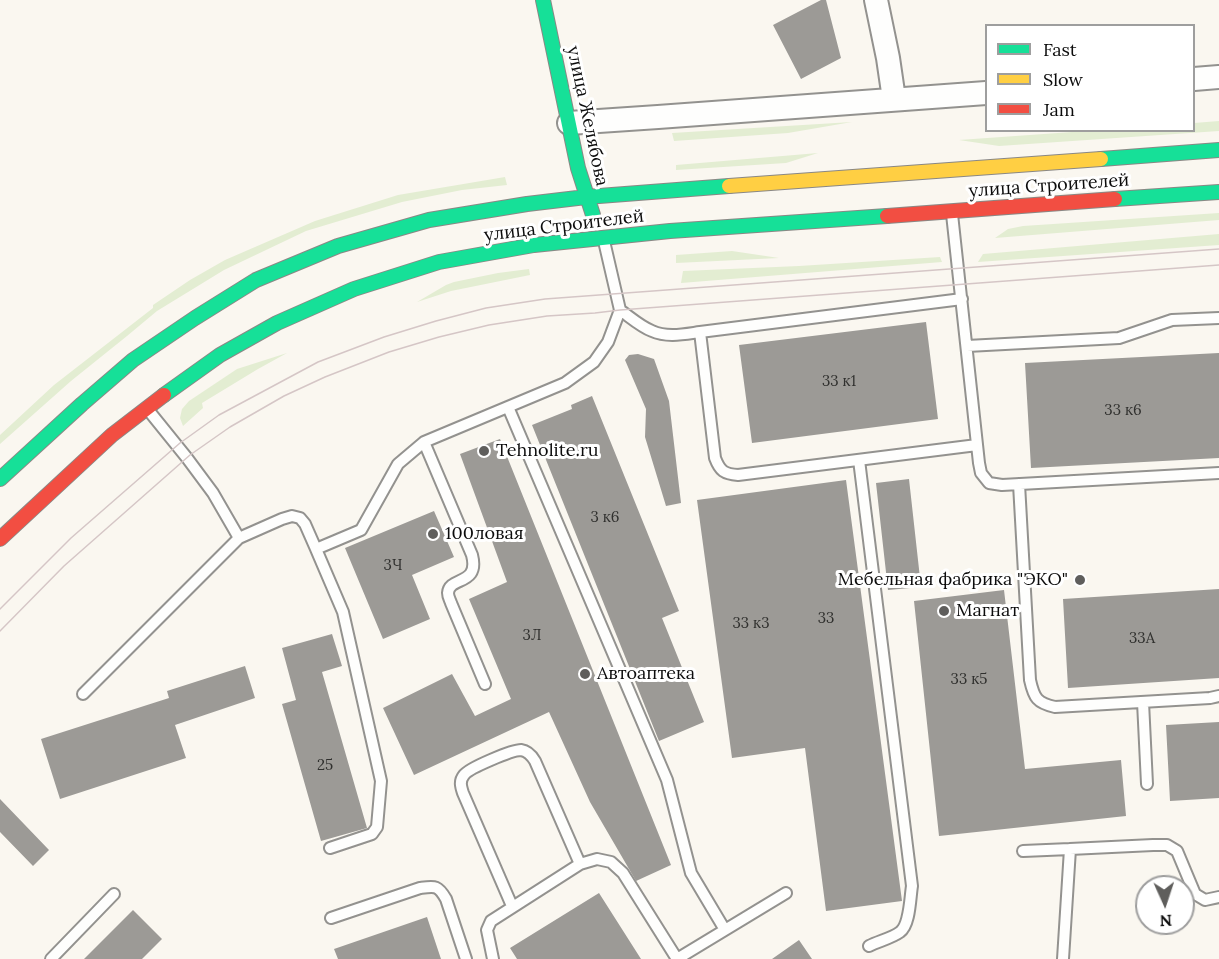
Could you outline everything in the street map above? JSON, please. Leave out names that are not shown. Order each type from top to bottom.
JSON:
[{"type":"main road","name":"улица Желябова","points":[[543,0],[576,162],[586,197],[603,237]]},
{"type":"main road","name":"улица Строителей","points":[[0,479],[133,360],[256,280],[338,246],[429,220],[586,197],[1219,150]]},
{"type":"main road","name":"улица Строителей","points":[[0,539],[112,435],[220,356],[277,323],[354,289],[439,262],[534,245],[603,237],[1219,192]]},
{"type":"street","points":[[876,0],[894,99]]},
{"type":"street","points":[[1195,79],[1219,77]]},
{"type":"street","points":[[569,123],[985,93]]},
{"type":"lane","points":[[952,211],[977,445],[981,473],[989,483],[1002,485],[1219,473]]},
{"type":"lane","points":[[316,549],[361,530],[398,464],[424,442],[565,383],[594,362],[608,342],[620,310],[603,237]]},
{"type":"lane","points":[[620,310],[653,332],[677,334],[962,299]]},
{"type":"lane","points":[[967,346],[1119,338],[1172,320],[1219,318]]},
{"type":"lane","points":[[700,332],[715,458],[718,466],[727,474],[738,475],[977,445]]},
{"type":"lane","points":[[508,407],[667,780],[691,873],[726,930]]},
{"type":"lane","points":[[147,408],[213,493],[239,538]]},
{"type":"lane","points":[[424,442],[474,562],[473,570],[467,578],[451,587],[448,593],[485,684]]},
{"type":"lane","points":[[859,459],[912,886],[906,926],[902,931],[869,946]]},
{"type":"lane","points":[[1019,484],[1030,680],[1034,694],[1042,705],[1055,707],[1219,696]]},
{"type":"lane","points":[[83,694],[239,538],[282,519],[292,516],[300,518],[305,524],[342,612],[381,782],[377,827],[372,834],[330,848]]},
{"type":"lane","points":[[1143,702],[1148,784]]},
{"type":"lane","points":[[512,906],[460,783],[471,769],[508,753],[522,750],[530,754],[536,761],[580,864]]},
{"type":"lane","points":[[1023,851],[1167,845],[1177,851],[1195,894],[1205,900],[1219,897]]},
{"type":"lane","points":[[1064,959],[1070,849]]},
{"type":"lane","points":[[493,959],[487,930],[491,921],[580,864],[597,859],[610,862],[623,873],[677,959],[786,893]]},
{"type":"lane","points":[[331,918],[420,888],[434,886],[441,890],[446,899],[466,959]]},
{"type":"lane","points":[[51,959],[114,894]]},
{"type":"green space","points":[[1219,121],[1219,131],[999,146],[959,140],[1072,132],[1195,132],[1195,123]]},
{"type":"green space","points":[[852,122],[788,133],[674,141],[672,133]]},
{"type":"green space","points":[[818,153],[786,163],[676,170],[676,165]]},
{"type":"green space","points":[[505,177],[507,185],[462,190],[402,202],[306,231],[224,270],[157,311],[71,381],[0,444],[0,435],[54,385],[153,308],[153,305],[225,260],[315,221],[398,195]]},
{"type":"green space","points":[[1219,213],[1219,220],[995,238],[1008,229],[1023,226]]},
{"type":"green space","points":[[1219,234],[1219,245],[978,262],[983,254]]},
{"type":"green space","points":[[732,251],[779,258],[676,263],[676,255]]},
{"type":"green space","points":[[940,257],[942,262],[681,283],[683,271]]},
{"type":"green space","points":[[529,269],[530,275],[451,291],[417,302],[454,282]]},
{"type":"green space","points":[[287,353],[202,403],[203,408],[183,426],[180,418],[182,409],[189,401],[237,369]]},
{"type":"building","points":[[821,0],[826,0],[841,58],[801,79],[773,25]]},
{"type":"building","points":[[926,322],[938,419],[752,443],[739,345]]},
{"type":"building","points":[[1219,353],[1219,458],[1031,468],[1025,363]]},
{"type":"building","points":[[638,354],[654,359],[669,401],[681,503],[666,506],[645,437],[646,409],[625,360],[629,355]]},
{"type":"building","points":[[592,396],[679,611],[662,618],[704,722],[659,741],[532,425],[572,409],[571,405]]},
{"type":"building","points":[[500,439],[671,865],[636,881],[590,802],[549,712],[414,775],[383,708],[452,674],[475,716],[511,699],[469,599],[507,582],[460,454]]},
{"type":"building","points":[[909,479],[921,587],[888,590],[876,483]]},
{"type":"building","points":[[846,480],[902,901],[826,911],[805,748],[732,758],[697,500]]},
{"type":"building","points":[[434,511],[454,557],[412,575],[430,619],[383,639],[345,548]]},
{"type":"building","points":[[1219,589],[1219,678],[1068,688],[1063,599]]},
{"type":"building","points":[[1004,590],[1025,769],[1121,760],[1126,816],[939,836],[914,601]]},
{"type":"building","points":[[332,634],[342,666],[322,672],[367,828],[321,841],[282,704],[296,700],[282,648]]},
{"type":"building","points":[[245,666],[255,698],[175,725],[186,758],[60,799],[41,739],[169,698],[167,691]]},
{"type":"building","points":[[1219,722],[1219,798],[1170,801],[1166,725]]},
{"type":"building","points":[[0,799],[49,850],[33,866],[0,832]]},
{"type":"building","points":[[599,893],[641,959],[517,959],[510,948]]},
{"type":"building","points":[[133,910],[162,939],[142,959],[84,959]]},
{"type":"building","points":[[427,917],[441,959],[338,959],[334,949]]},
{"type":"building","points":[[799,940],[812,959],[772,959]]},
{"type":"tram line","points":[[0,609],[71,538],[180,443],[219,415],[318,362],[384,337],[436,321],[486,308],[545,299],[1219,249]]},
{"type":"tram line","points":[[0,631],[64,566],[190,455],[230,427],[284,396],[389,352],[489,325],[547,316],[1219,265]]},
{"type":"traffic: fast","points":[[543,0],[578,168],[593,215]]},
{"type":"traffic: fast","points":[[1101,159],[1219,150]]},
{"type":"traffic: fast","points":[[0,479],[133,360],[256,280],[338,246],[429,220],[527,204],[729,186]]},
{"type":"traffic: fast","points":[[1115,199],[1219,192]]},
{"type":"traffic: fast","points":[[164,395],[220,355],[277,323],[354,289],[439,262],[534,245],[670,231],[887,216]]},
{"type":"traffic: slow","points":[[729,186],[1101,159]]},
{"type":"traffic: jam","points":[[887,216],[1115,199]]},
{"type":"traffic: jam","points":[[0,539],[112,435],[164,395]]},
{"type":"place","name":"Tehnolite.ru","points":[[484,451]]},
{"type":"place","name":"100ловая","points":[[433,534]]},
{"type":"place","name":"Мебельная фабрика \"ЭКО\"","points":[[1080,580]]},
{"type":"place","name":"Магнат","points":[[944,611]]},
{"type":"place","name":"Автоаптека","points":[[585,674]]}]
